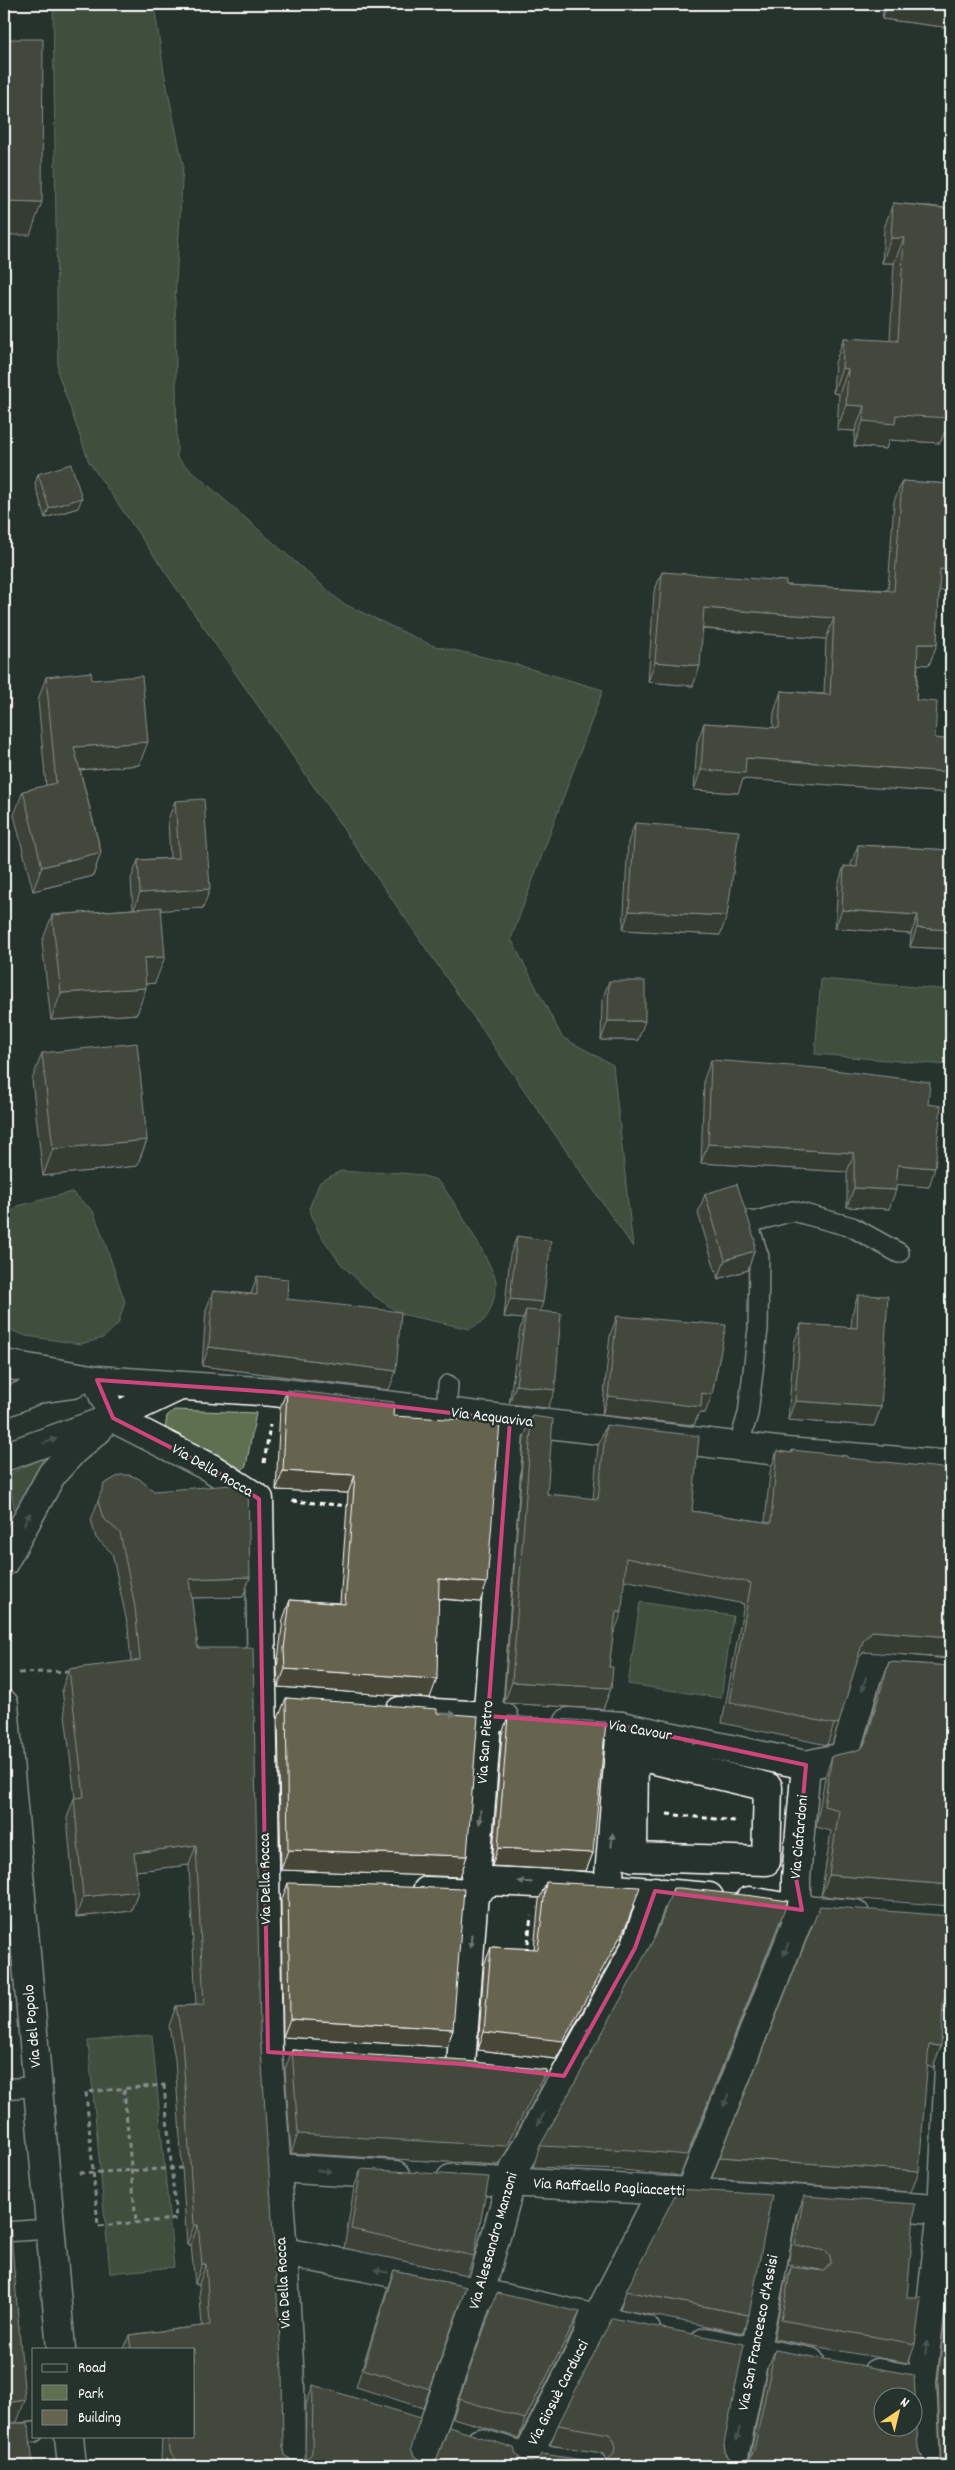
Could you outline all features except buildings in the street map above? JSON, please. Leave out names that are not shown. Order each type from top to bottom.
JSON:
[{"type":"street","name":"Via Acquaviva","points":[[4,1364],[97,1380],[274,1392],[738,1447],[951,1465]]},
{"type":"street","name":"Via Acquaviva","points":[[4,1403],[38,1389],[97,1380]]},
{"type":"street","points":[[97,1380],[113,1418]]},
{"type":"street","name":"Via Acquaviva","points":[[4,1457],[113,1418],[182,1386]]},
{"type":"street","name":"Via Acquaviva","points":[[4,1562],[52,1474],[74,1450],[113,1418]]},
{"type":"street","name":"Via Della Rocca","points":[[113,1418],[211,1468],[259,1499],[261,1702],[278,1886],[268,2052],[283,2252],[290,2383],[291,2466]]},
{"type":"street","name":"Via San Pietro","points":[[461,2064],[510,1420]]},
{"type":"street","points":[[806,1766],[844,1757],[870,1666],[951,1674]]},
{"type":"street","points":[[261,1702],[291,1704]]},
{"type":"street","name":"Via del Popolo","points":[[4,1704],[13,1915],[38,2086],[61,2348]]},
{"type":"street","name":"Via Cavour","points":[[379,1709],[621,1726],[806,1766]]},
{"type":"street","points":[[608,1889],[621,1726]]},
{"type":"street","points":[[634,1755],[768,1787],[767,1825],[766,1861],[632,1857],[634,1755]]},
{"type":"street","name":"Via Ciafardoni","points":[[802,1910],[796,1896],[796,1878],[806,1766]]},
{"type":"street","points":[[407,1890],[475,1893],[488,1881],[534,1883],[655,1891],[748,1901],[802,1910],[882,1916]]},
{"type":"street","name":"Via Alessandro Manzoni","points":[[419,2466],[480,2293],[515,2167],[635,1948],[655,1891]]},
{"type":"street","points":[[690,2192],[802,1910]]},
{"type":"street","points":[[926,2466],[922,2381],[946,2210],[951,2025]]},
{"type":"street","points":[[268,2052],[297,2054]]},
{"type":"street","points":[[432,2062],[489,2067]]},
{"type":"street","points":[[536,2073],[564,2076]]},
{"type":"street","name":"Via Raffaello Pagliaccetti","points":[[276,2168],[690,2192],[946,2210]]},
{"type":"street","name":"Via Giosuè Carducci","points":[[524,2462],[662,2191]]},
{"type":"street","name":"Via San Francesco d'Assisi","points":[[732,2466],[755,2352],[779,2273],[784,2199]]},
{"type":"street","points":[[283,2252],[755,2352],[922,2381]]},
{"type":"street","points":[[290,2383],[319,2392]]},
{"type":"street","points":[[404,2419],[524,2462],[593,2466]]},
{"type":"street","points":[[69,2438],[72,2466]]},
{"type":"lane","points":[[738,1447],[748,1414],[758,1329],[759,1257],[741,1200]]},
{"type":"lane","points":[[748,1223],[793,1211],[852,1227],[899,1253]]},
{"type":"lane","points":[[446,1412],[448,1385]]},
{"type":"lane","points":[[4,2089],[38,2086]]},
{"type":"lane","points":[[4,2232],[50,2229]]},
{"type":"lane","points":[[4,2435],[32,2432]]},
{"type":"path","points":[[274,1392],[259,1499],[360,1507]]},
{"type":"path","points":[[14,1674],[73,1670]]},
{"type":"path","points":[[664,1814],[767,1825]]},
{"type":"path","points":[[526,1962],[534,1883]]},
{"type":"path","points":[[164,2085],[172,2168],[176,2219],[98,2226],[86,2092],[164,2085]]},
{"type":"path","points":[[124,2088],[136,2222]]},
{"type":"path","points":[[94,2173],[182,2168]]},
{"type":"highlighted area","points":[[97,1380],[274,1392],[510,1420],[488,1716],[621,1726],[806,1765],[796,1878],[802,1910],[655,1891],[635,1948],[564,2076],[461,2064],[268,2052],[259,1499],[211,1468],[113,1418]]},
{"type":"green space","points":[[53,4],[154,4],[164,72],[183,165],[175,299],[177,458],[342,603],[431,645],[514,664],[603,690],[511,939],[562,1037],[613,1065],[633,1247],[89,462],[58,373]]},
{"type":"green space","points":[[821,979],[951,990],[947,1065],[815,1054]]},
{"type":"green space","points":[[341,1171],[414,1174],[436,1180],[441,1185],[469,1228],[494,1274],[496,1290],[489,1313],[483,1321],[470,1329],[401,1314],[374,1296],[341,1264],[319,1233],[309,1208],[320,1182]]},
{"type":"green space","points":[[72,1192],[93,1211],[125,1302],[118,1324],[103,1338],[81,1344],[26,1336],[13,1331],[4,1318],[4,1218],[18,1206]]},
{"type":"green space","points":[[174,1410],[256,1413],[246,1466],[240,1472],[217,1455],[173,1436],[165,1430],[167,1416]]},
{"type":"green space","points":[[44,1458],[27,1488],[15,1516],[10,1478],[13,1472]]},
{"type":"green space","points":[[640,1602],[733,1616],[721,1698],[628,1684]]},
{"type":"green space","points":[[152,2035],[174,2267],[110,2273],[88,2041]]}]
